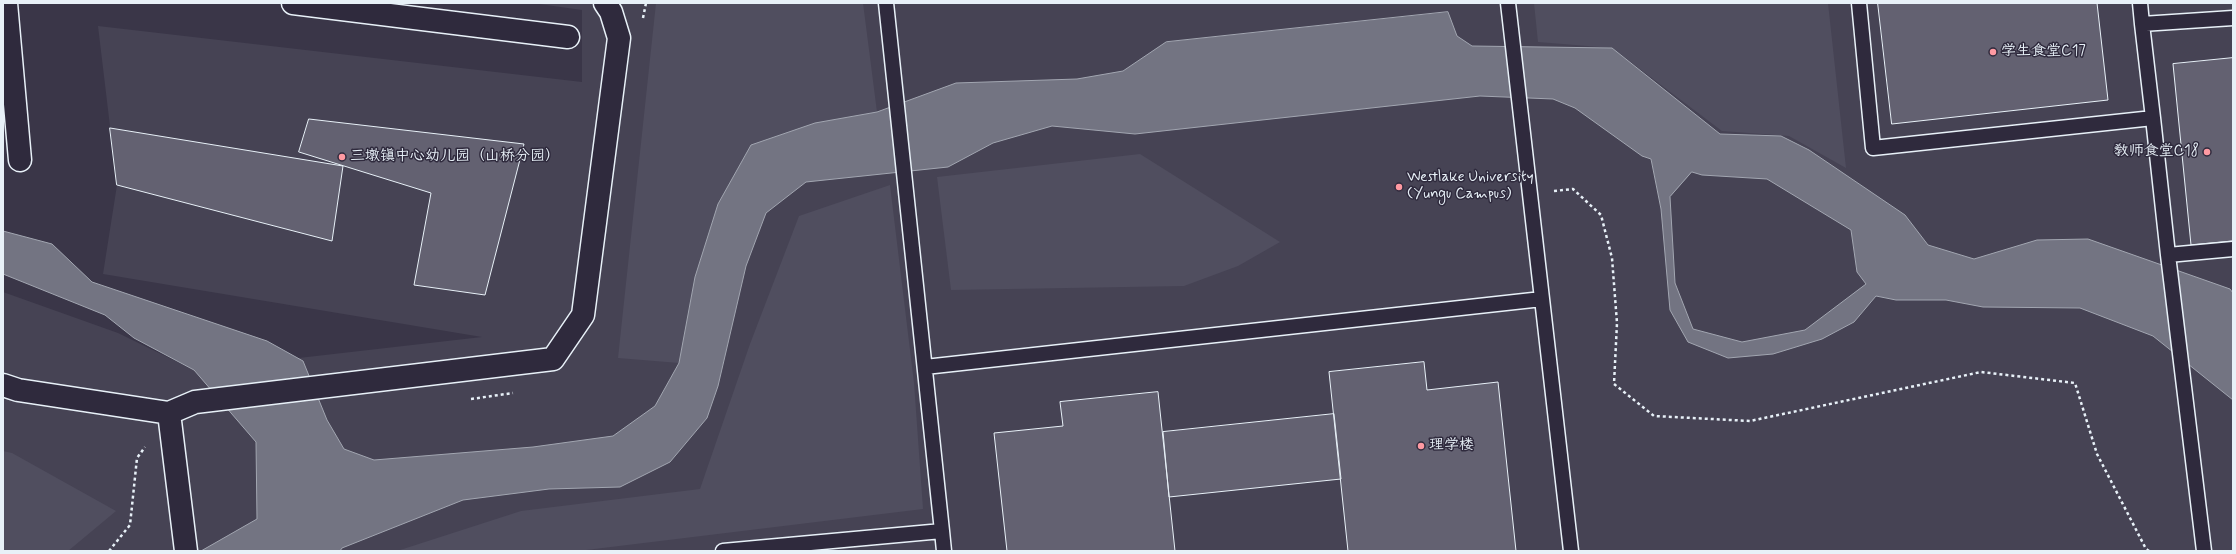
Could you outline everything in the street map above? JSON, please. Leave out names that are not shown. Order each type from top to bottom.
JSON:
[{"type":"street","points":[[6,3],[20,160]]},
{"type":"street","points":[[293,3],[568,37]]},
{"type":"street","points":[[3,385],[18,390],[169,413],[195,402],[552,359],[583,314],[619,38],[611,12],[605,3]]},
{"type":"street","points":[[169,413],[185,542]]},
{"type":"lane","points":[[1508,3],[1528,190],[1571,551]]},
{"type":"lane","points":[[1859,3],[1873,148],[2153,118]]},
{"type":"lane","points":[[2140,3],[2168,255],[2204,551]]},
{"type":"lane","points":[[887,7],[944,551]]},
{"type":"lane","points":[[2142,24],[2233,18]]},
{"type":"lane","points":[[2168,255],[2233,249]]},
{"type":"lane","points":[[925,367],[1542,299]]},
{"type":"lane","points":[[723,551],[942,530]]},
{"type":"path","points":[[1528,190],[1573,189],[1601,216],[1612,258],[1618,323],[1614,384],[1654,416],[1750,422],[1981,372],[2075,383],[2097,454],[2146,549],[2149,551]]},
{"type":"path","points":[[109,551],[130,525],[137,458],[169,413]]},
{"type":"shaded area","name":"Westlake University (Yungu Campus)","points":[[532,3],[2233,3],[2233,551],[3,551],[3,292],[118,333],[194,370],[482,337],[103,274],[117,185],[98,26],[582,82],[582,10]]},
{"type":"shaded area","points":[[656,3],[863,3],[877,112],[815,123],[751,145],[718,204],[695,277],[679,363],[618,358]]},
{"type":"shaded area","points":[[1534,3],[1828,3],[1846,168],[1789,136],[1722,131],[1612,48],[1538,42]]},
{"type":"shaded area","points":[[1140,154],[1280,242],[1238,266],[1184,286],[951,290],[937,177]]},
{"type":"shaded area","points":[[890,185],[914,383],[923,509],[578,551],[397,551],[521,511],[700,489],[750,344],[799,216]]},
{"type":"shaded area","points":[[3,451],[12,453],[116,511],[68,551],[3,551]]},
{"type":"water","points":[[1448,12],[1457,36],[1472,46],[1612,48],[1720,134],[1781,136],[1809,150],[1905,215],[1928,245],[1974,259],[2037,240],[2088,239],[2230,289],[2233,293],[2233,400],[2153,336],[2080,308],[1983,307],[1946,300],[1896,300],[1876,296],[1854,322],[1822,339],[1773,354],[1728,358],[1688,342],[1670,310],[1661,209],[1651,159],[1642,156],[1575,108],[1553,99],[1480,96],[1135,134],[1052,126],[993,143],[948,167],[806,182],[766,213],[746,266],[718,386],[707,418],[670,462],[620,487],[549,489],[463,500],[342,548],[340,551],[201,551],[257,519],[256,442],[194,370],[134,338],[105,315],[3,274],[3,231],[52,244],[92,282],[267,341],[303,361],[327,420],[344,449],[374,460],[533,447],[613,436],[655,406],[679,363],[695,277],[718,204],[751,145],[815,123],[877,112],[956,83],[1077,79],[1123,71],[1166,42]],"holes":[[[1692,172],[1702,175],[1767,179],[1851,230],[1857,272],[1866,284],[1805,330],[1742,342],[1693,329],[1675,283],[1670,197]]]},
{"type":"building","name":"学生食堂C17","points":[[1878,3],[2097,3],[2108,100],[1892,124]]},
{"type":"building","name":"教师食堂C18","points":[[2233,58],[2233,241],[2191,245],[2173,64]]},
{"type":"building","points":[[309,119],[524,144],[485,295],[414,285],[431,193],[299,152]]},
{"type":"building","points":[[110,128],[343,166],[332,241],[117,185]]},
{"type":"building","name":"理学楼","points":[[1424,362],[1427,390],[1498,382],[1516,551],[1348,551],[1329,372]]},
{"type":"building","points":[[1158,392],[1175,551],[1007,551],[994,433],[1063,426],[1060,402]]},
{"type":"building","points":[[1334,414],[1341,479],[1169,497],[1163,432]]},
{"type":"place","name":"学生食堂C17","points":[[1993,52]]},
{"type":"place","name":"教师食堂C18","points":[[2207,152]]},
{"type":"place","name":"三墩镇中心幼儿园（山桥分园）","points":[[342,157]]},
{"type":"place","name":"Westlake University (Yungu Campus)","points":[[1399,187]]},
{"type":"place","name":"理学楼","points":[[1421,446]]}]
